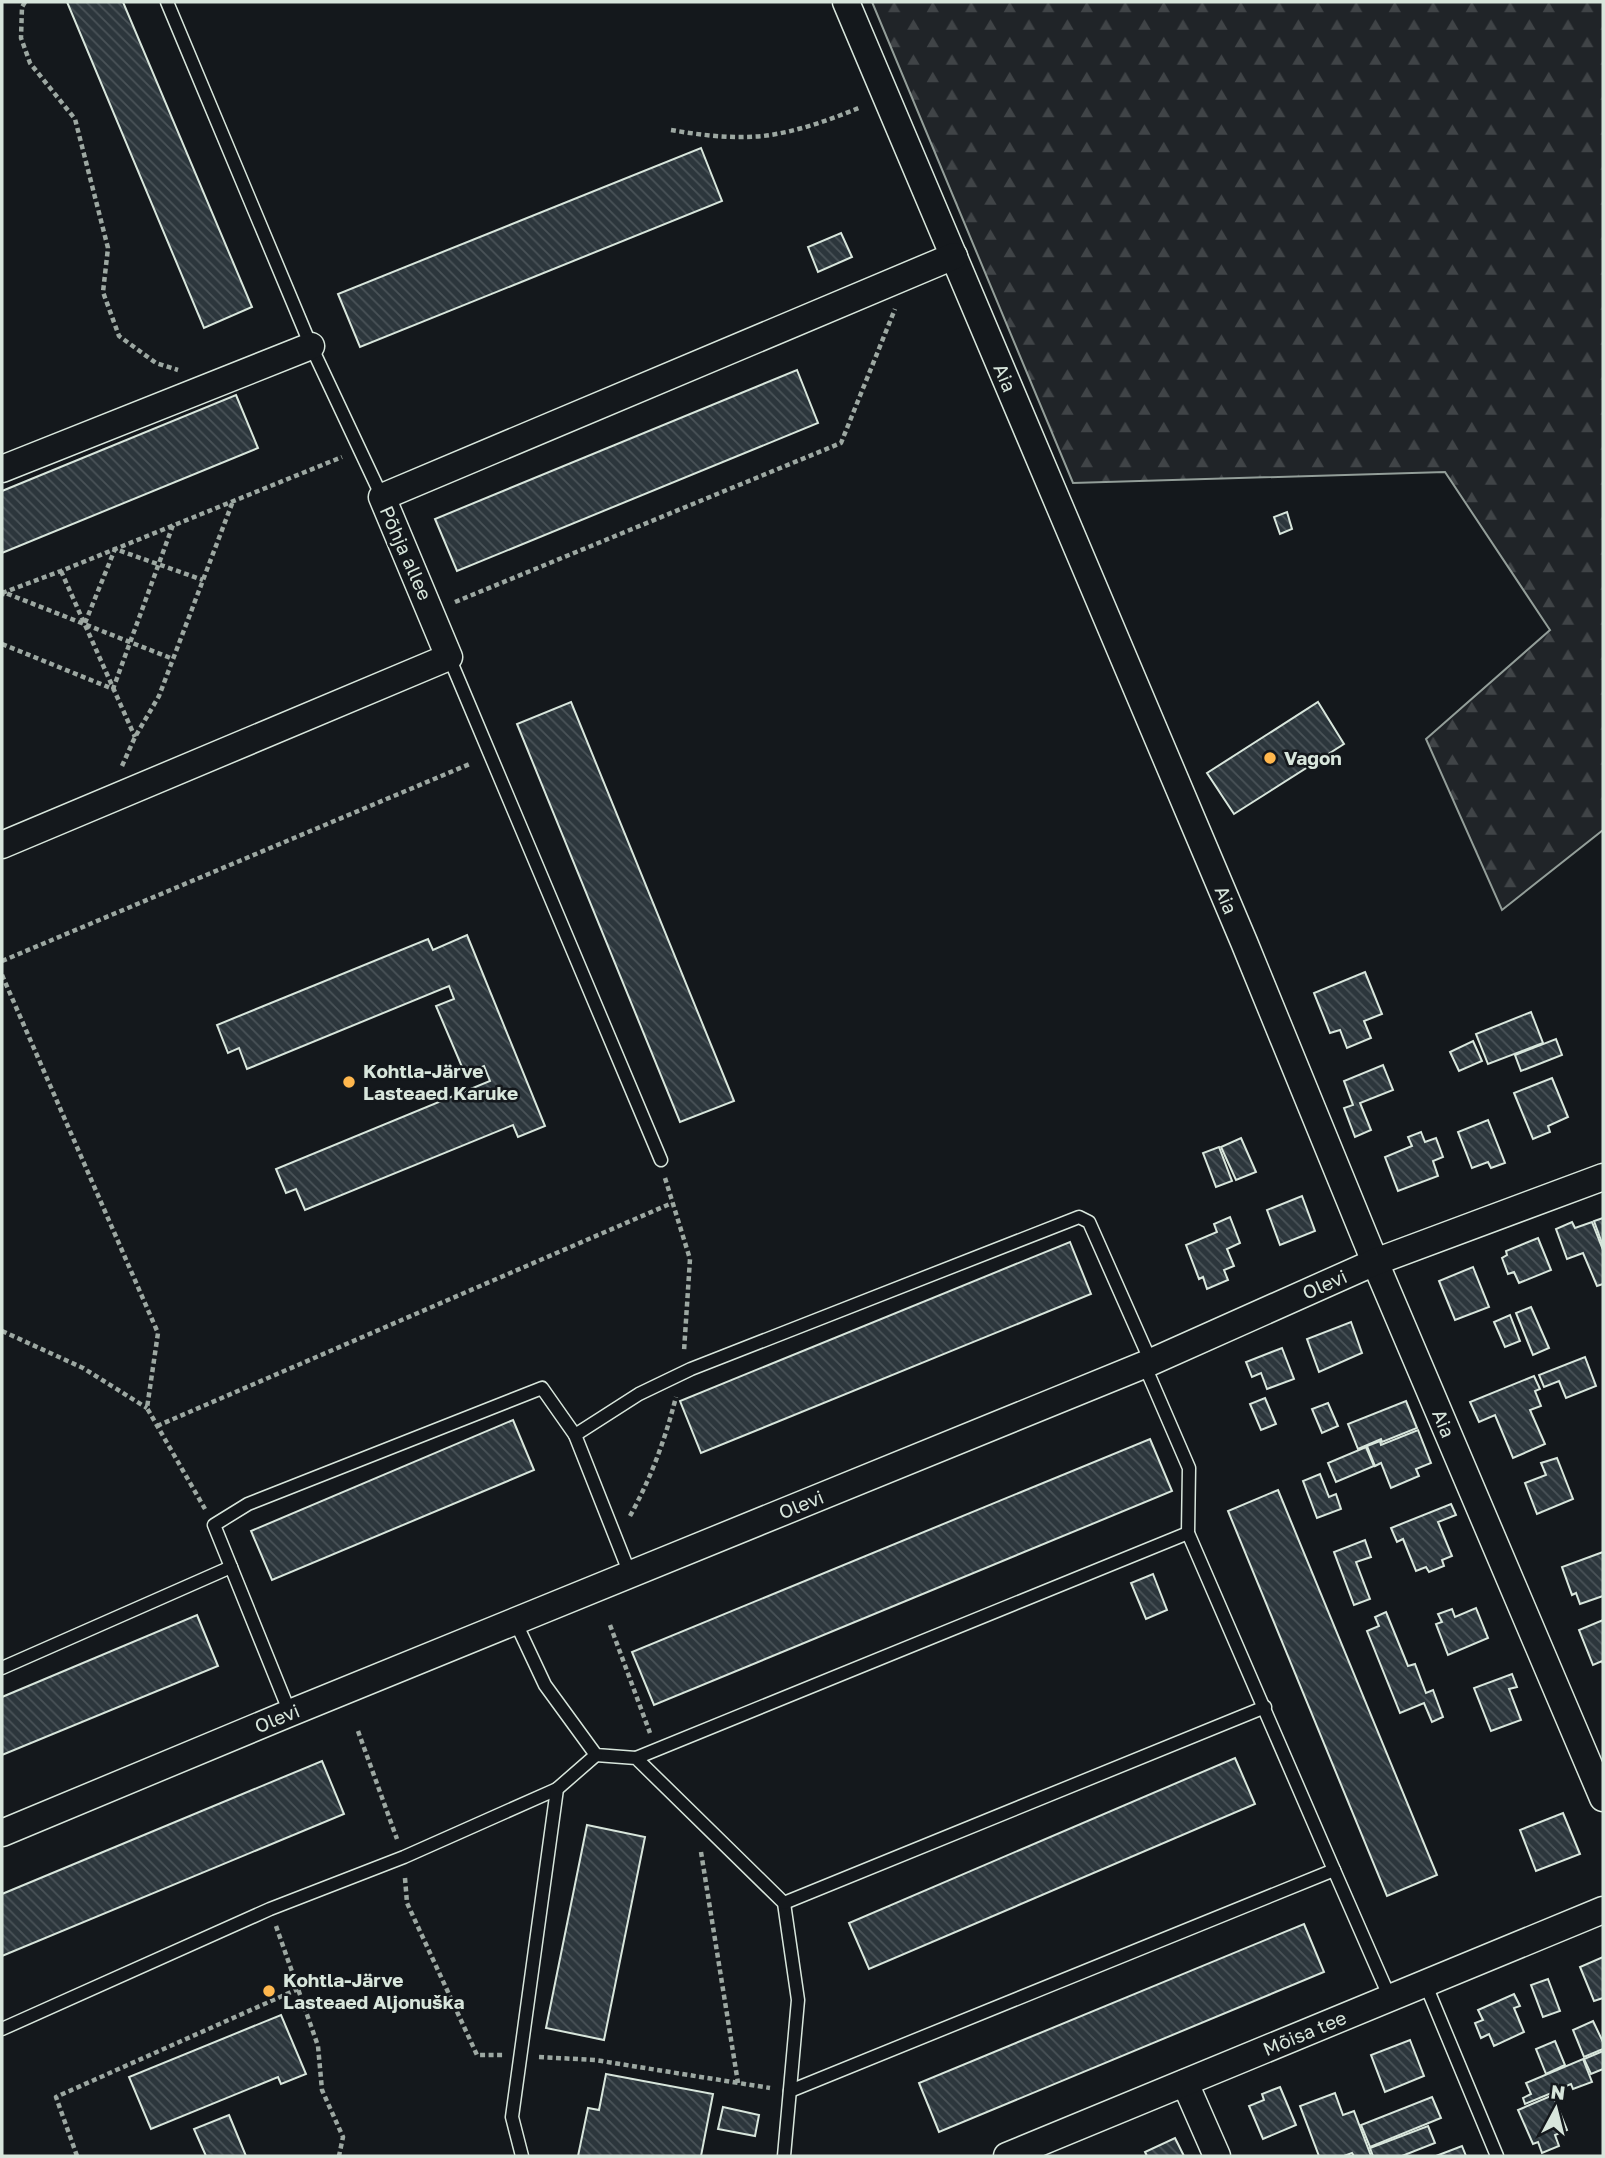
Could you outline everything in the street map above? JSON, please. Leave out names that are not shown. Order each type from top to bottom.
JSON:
[{"type":"street","name":"Aia","points":[[846,2],[1603,1798]]},
{"type":"street","name":"Põhja allee","points":[[449,657],[382,497],[954,256]]},
{"type":"street","points":[[2,469],[312,346]]},
{"type":"street","points":[[2,845],[449,657]]},
{"type":"street","name":"Olevi","points":[[2,1833],[1147,1363],[1375,1262],[1603,1177]]},
{"type":"street","name":"Mõisa tee","points":[[1007,2156],[1603,1910]]},
{"type":"street","points":[[1185,2083],[1217,2156]]},
{"type":"lane","points":[[167,2],[312,346],[382,497]]},
{"type":"lane","points":[[449,657],[661,1160]]},
{"type":"lane","points":[[575,1435],[639,1394],[682,1373],[1079,1217],[1089,1222],[1189,1468],[1188,1533],[1390,1998]]},
{"type":"lane","points":[[290,1713],[214,1525],[248,1504],[542,1388],[575,1435],[630,1574]]},
{"type":"lane","points":[[2,2029],[270,1909],[404,1857],[557,1789],[596,1755],[636,1758],[1188,1533]]},
{"type":"lane","points":[[2,1668],[231,1567]]},
{"type":"lane","points":[[515,1621],[545,1685],[596,1755]]},
{"type":"lane","points":[[784,1903],[1265,1707]]},
{"type":"lane","points":[[636,1758],[784,1903],[798,2000],[784,2156]]},
{"type":"lane","points":[[522,2156],[512,2117],[557,1789]]},
{"type":"lane","points":[[790,2091],[1334,1870]]},
{"type":"lane","points":[[1425,1983],[1497,2156]]},
{"type":"path","points":[[25,2],[22,7],[21,38],[30,63],[75,119],[108,248],[103,292],[118,336],[156,363],[219,383]]},
{"type":"path","points":[[671,130],[704,135],[763,136],[828,120],[886,96]]},
{"type":"path","points":[[432,611],[841,443],[909,274]]},
{"type":"path","points":[[2,594],[360,450]]},
{"type":"path","points":[[106,802],[135,737],[159,696],[233,501]]},
{"type":"path","points":[[113,689],[173,525]]},
{"type":"path","points":[[115,549],[203,580]]},
{"type":"path","points":[[84,624],[115,549]]},
{"type":"path","points":[[61,571],[135,737]]},
{"type":"path","points":[[2,594],[173,659]]},
{"type":"path","points":[[2,644],[113,689]]},
{"type":"path","points":[[2,961],[490,755]]},
{"type":"path","points":[[2,975],[158,1333],[147,1408]]},
{"type":"path","points":[[617,1539],[645,1487],[665,1440],[682,1373],[690,1259],[661,1160]]},
{"type":"path","points":[[157,1426],[672,1203]]},
{"type":"path","points":[[2,1331],[83,1368],[147,1408],[214,1525]]},
{"type":"path","points":[[610,1625],[656,1750]]},
{"type":"path","points":[[696,1817],[738,2082]]},
{"type":"path","points":[[270,1909],[318,2046],[322,2090],[343,2137],[339,2156]]},
{"type":"path","points":[[77,2156],[56,2098],[298,1989]]},
{"type":"green space","points":[[872,2],[1603,2],[1603,830],[1502,910],[1426,739],[1550,630],[1445,472],[1073,483]]},
{"type":"building","points":[[67,2],[123,2],[252,307],[204,328]]},
{"type":"building","points":[[701,148],[722,201],[360,347],[338,294]]},
{"type":"building","points":[[841,233],[852,257],[818,272],[808,247]]},
{"type":"building","points":[[797,370],[818,423],[457,571],[435,519]]},
{"type":"building","points":[[236,395],[258,448],[2,553],[2,491]]},
{"type":"building","points":[[1287,512],[1292,529],[1280,534],[1274,517]]},
{"type":"building","points":[[571,702],[734,1101],[680,1122],[517,724]]},
{"type":"building","points":[[1318,702],[1344,744],[1234,814],[1207,773]]},
{"type":"building","points":[[467,935],[545,1126],[518,1137],[513,1125],[305,1210],[296,1189],[286,1193],[276,1169],[490,1081],[484,1066],[465,1074],[436,1006],[454,999],[449,986],[247,1069],[239,1048],[228,1053],[217,1025],[428,939],[433,950]]},
{"type":"building","points":[[1365,972],[1382,1014],[1364,1021],[1371,1038],[1347,1048],[1340,1030],[1330,1033],[1314,993]]},
{"type":"building","points":[[1531,1012],[1543,1043],[1488,1064],[1476,1034]]},
{"type":"building","points":[[1556,1039],[1562,1055],[1521,1071],[1515,1055]]},
{"type":"building","points":[[1473,1041],[1482,1061],[1459,1071],[1450,1052]]},
{"type":"building","points":[[1383,1065],[1393,1090],[1360,1103],[1371,1130],[1355,1137],[1344,1108],[1353,1105],[1344,1081]]},
{"type":"building","points":[[1552,1078],[1568,1117],[1548,1126],[1550,1132],[1533,1139],[1514,1093]]},
{"type":"building","points":[[1488,1120],[1505,1163],[1491,1168],[1488,1162],[1472,1168],[1458,1132]]},
{"type":"building","points":[[1421,1132],[1425,1142],[1436,1138],[1443,1157],[1433,1161],[1438,1176],[1398,1191],[1385,1157],[1412,1146],[1408,1137]]},
{"type":"building","points":[[1241,1138],[1256,1172],[1236,1180],[1221,1147]]},
{"type":"building","points":[[1219,1147],[1232,1181],[1216,1187],[1203,1153]]},
{"type":"building","points":[[1302,1196],[1315,1231],[1280,1245],[1267,1210]]},
{"type":"building","points":[[1230,1217],[1240,1243],[1227,1249],[1234,1266],[1224,1270],[1228,1280],[1207,1289],[1203,1277],[1199,1279],[1186,1245],[1217,1232],[1214,1224]]},
{"type":"building","points":[[1603,1218],[1603,1246],[1594,1221]]},
{"type":"building","points":[[1572,1222],[1575,1228],[1592,1222],[1603,1250],[1603,1284],[1597,1286],[1583,1253],[1567,1259],[1556,1229]]},
{"type":"building","points":[[1538,1238],[1551,1270],[1519,1283],[1514,1272],[1508,1274],[1502,1258],[1507,1255],[1506,1251]]},
{"type":"building","points":[[1070,1242],[1091,1294],[701,1453],[680,1401]]},
{"type":"building","points":[[1473,1267],[1489,1307],[1455,1320],[1439,1281]]},
{"type":"building","points":[[1531,1307],[1549,1348],[1533,1355],[1516,1313]]},
{"type":"building","points":[[1510,1315],[1520,1341],[1505,1347],[1494,1322]]},
{"type":"building","points":[[1351,1322],[1362,1353],[1319,1372],[1307,1339]]},
{"type":"building","points":[[1282,1348],[1294,1379],[1267,1389],[1261,1373],[1252,1377],[1246,1362]]},
{"type":"building","points":[[1585,1357],[1596,1386],[1566,1398],[1559,1381],[1544,1387],[1539,1375]]},
{"type":"building","points":[[1534,1376],[1540,1389],[1535,1391],[1541,1406],[1530,1410],[1545,1444],[1513,1458],[1495,1415],[1479,1422],[1470,1402]]},
{"type":"building","points":[[1265,1398],[1276,1424],[1261,1430],[1250,1404]]},
{"type":"building","points":[[1406,1401],[1417,1428],[1358,1449],[1348,1424]]},
{"type":"building","points":[[1328,1403],[1338,1426],[1322,1433],[1312,1409]]},
{"type":"building","points":[[513,1420],[534,1470],[272,1580],[251,1531]]},
{"type":"building","points":[[1418,1430],[1431,1463],[1416,1469],[1419,1476],[1391,1488],[1381,1463],[1375,1466],[1367,1446],[1380,1441],[1381,1445]]},
{"type":"building","points":[[1150,1439],[1172,1491],[654,1705],[632,1652]]},
{"type":"building","points":[[1366,1447],[1374,1466],[1336,1482],[1328,1463]]},
{"type":"building","points":[[1557,1458],[1573,1499],[1537,1514],[1525,1483],[1546,1475],[1541,1463]]},
{"type":"building","points":[[1320,1474],[1329,1497],[1336,1494],[1341,1509],[1317,1518],[1303,1481]]},
{"type":"building","points":[[1278,1490],[1437,1875],[1387,1896],[1228,1511]]},
{"type":"building","points":[[1451,1504],[1456,1515],[1438,1522],[1452,1556],[1442,1560],[1444,1566],[1429,1572],[1426,1567],[1416,1571],[1403,1539],[1397,1542],[1391,1528]]},
{"type":"building","points":[[1365,1540],[1371,1557],[1356,1562],[1370,1599],[1354,1605],[1334,1552]]},
{"type":"building","points":[[1603,1552],[1603,1596],[1580,1604],[1576,1593],[1572,1595],[1562,1567]]},
{"type":"building","points":[[1153,1574],[1167,1610],[1146,1619],[1131,1583]]},
{"type":"building","points":[[1476,1608],[1488,1638],[1448,1655],[1436,1624],[1442,1622],[1438,1614],[1452,1609],[1455,1617]]},
{"type":"building","points":[[1386,1612],[1408,1666],[1415,1664],[1426,1693],[1433,1690],[1443,1717],[1432,1722],[1424,1703],[1400,1713],[1367,1631],[1379,1626],[1375,1617]]},
{"type":"building","points":[[197,1615],[218,1666],[2,1755],[2,1697]]},
{"type":"building","points":[[1603,1620],[1603,1664],[1602,1661],[1593,1665],[1579,1630]]},
{"type":"building","points":[[1512,1674],[1517,1687],[1509,1689],[1521,1720],[1491,1731],[1474,1688]]},
{"type":"building","points":[[1235,1758],[1255,1804],[869,1969],[849,1923]]},
{"type":"building","points":[[322,1761],[344,1814],[2,1956],[2,1894]]},
{"type":"building","points":[[1563,1813],[1580,1854],[1536,1871],[1520,1830]]},
{"type":"building","points":[[587,1825],[645,1837],[604,2040],[546,2028]]},
{"type":"building","points":[[1304,1924],[1324,1972],[939,2132],[919,2083]]},
{"type":"building","points":[[1603,1957],[1603,1998],[1594,2001],[1580,1967]]},
{"type":"building","points":[[1548,1979],[1560,2011],[1543,2017],[1531,1985]]},
{"type":"building","points":[[1514,1994],[1520,2006],[1514,2008],[1524,2032],[1494,2046],[1489,2034],[1481,2038],[1475,2023],[1483,2020],[1478,2010]]},
{"type":"building","points":[[281,2015],[306,2074],[281,2084],[278,2077],[151,2129],[129,2077]]},
{"type":"building","points":[[1593,2021],[1603,2042],[1603,2049],[1584,2057],[1573,2030]]},
{"type":"building","points":[[1410,2040],[1424,2076],[1385,2092],[1371,2055]]},
{"type":"building","points":[[1555,2041],[1565,2065],[1546,2074],[1536,2049]]},
{"type":"building","points":[[1603,2051],[1603,2069],[1591,2074],[1584,2059]]},
{"type":"building","points":[[1583,2059],[1592,2082],[1573,2089],[1571,2084],[1558,2089],[1559,2093],[1554,2095],[1554,2092],[1525,2104],[1523,2098],[1531,2094],[1526,2083]]},
{"type":"building","points":[[606,2074],[713,2094],[701,2156],[578,2156],[588,2108],[599,2110]]},
{"type":"building","points":[[1280,2087],[1296,2125],[1263,2139],[1249,2106],[1264,2100],[1262,2094]]},
{"type":"building","points":[[1335,2093],[1343,2115],[1354,2111],[1371,2156],[1354,2156],[1352,2153],[1344,2156],[1319,2156],[1300,2106]]},
{"type":"building","points":[[1553,2095],[1567,2130],[1555,2135],[1559,2146],[1542,2153],[1538,2142],[1533,2144],[1518,2110]]},
{"type":"building","points":[[1432,2097],[1441,2118],[1370,2147],[1361,2125]]},
{"type":"building","points":[[723,2107],[759,2115],[755,2136],[718,2129]]},
{"type":"building","points":[[229,2115],[246,2156],[206,2156],[194,2129]]},
{"type":"building","points":[[1428,2126],[1435,2143],[1402,2156],[1373,2156],[1370,2148]]},
{"type":"building","points":[[1175,2138],[1184,2156],[1147,2156],[1145,2152]]},
{"type":"building","points":[[1462,2146],[1466,2156],[1436,2156]]},
{"type":"place","name":"Vagon","points":[[1270,758]]},
{"type":"place","name":"Kohtla-Järve Lasteaed Karuke","points":[[349,1082]]},
{"type":"place","name":"Kohtla-Järve Lasteaed Aljonuška","points":[[269,1991]]}]
